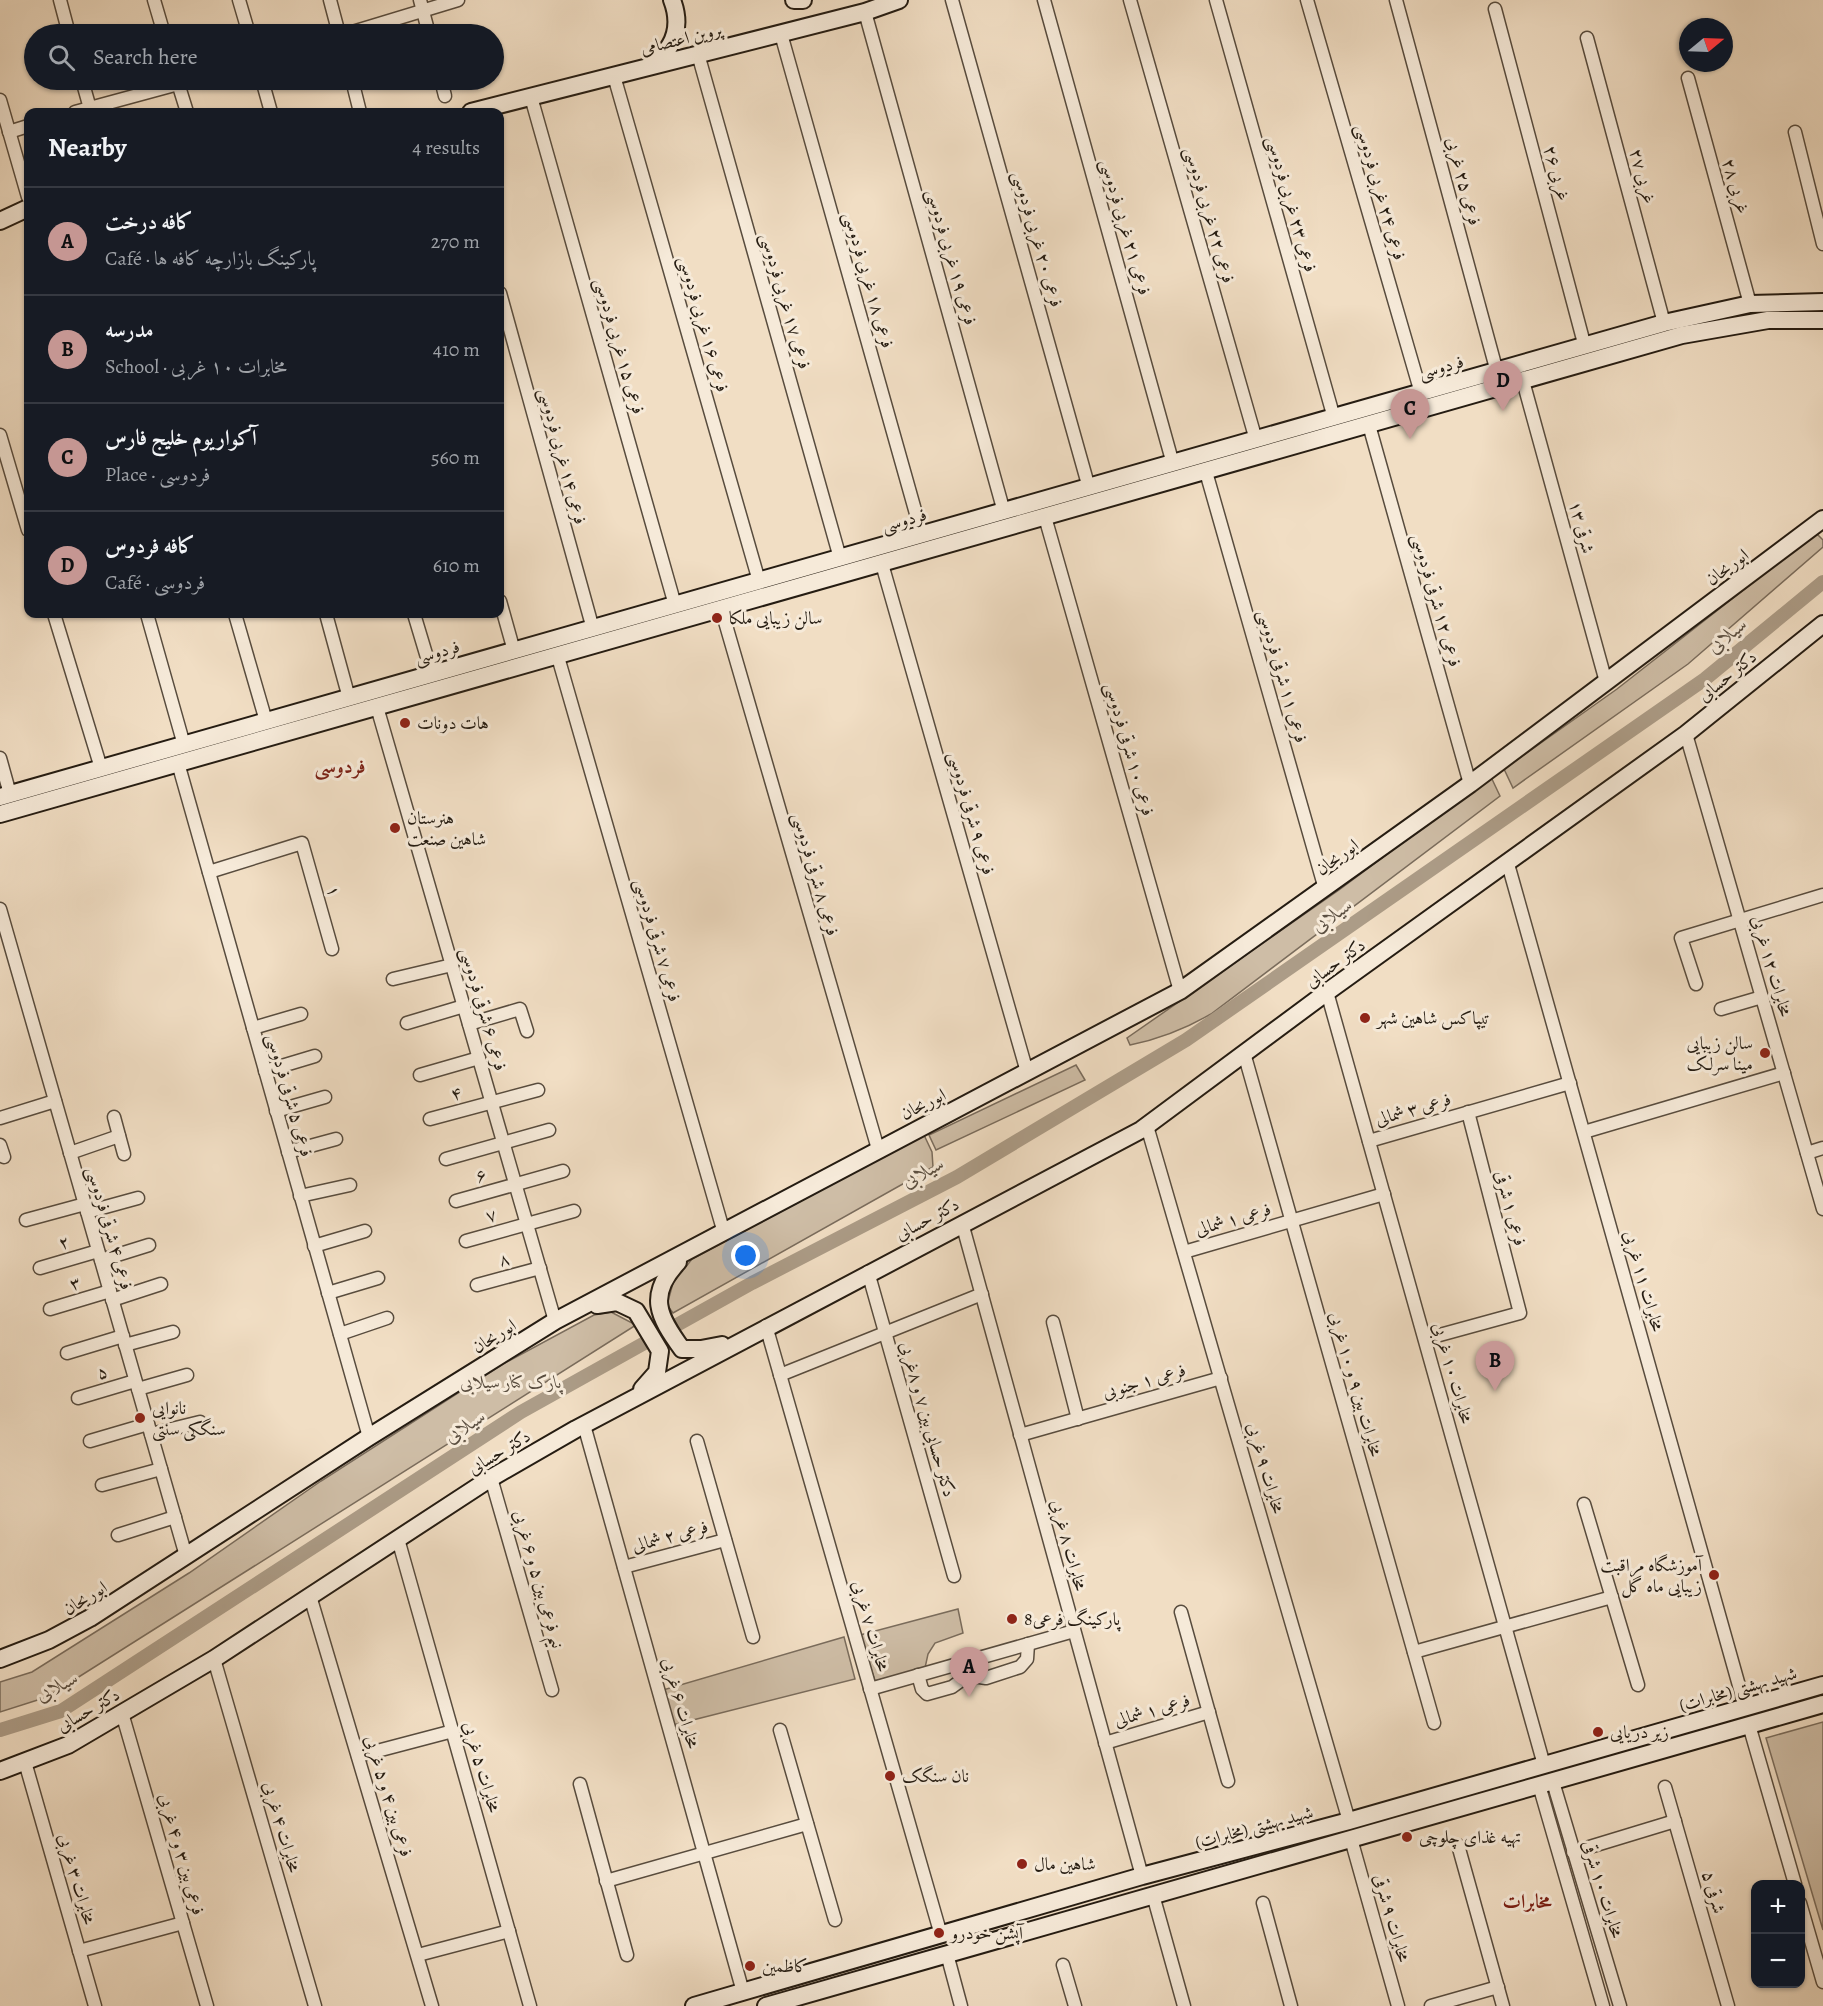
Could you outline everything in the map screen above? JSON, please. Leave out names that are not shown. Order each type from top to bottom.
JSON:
[{"type":"main road","points":[[646,68],[665,55],[673,41],[677,26],[672,0]]},
{"type":"main road","points":[[794,0],[803,0]]},
{"type":"main road","name":"پروین اعتصامی","points":[[487,108],[865,12],[899,0]]},
{"type":"main road","points":[[0,221],[24,210]]},
{"type":"main road","name":"فردوسی","points":[[5,795],[61,788],[177,764],[558,657],[1045,517],[1143,481],[1173,464],[1664,323],[1750,304],[1823,302]]},
{"type":"main road","name":"فردوسی","points":[[0,814],[101,768],[1089,488],[1206,472],[1668,339],[1723,326],[1768,320],[1823,320]]},
{"type":"main road","points":[[1664,323],[1668,339]]},
{"type":"main road","name":"ابوریحان","points":[[0,1659],[70,1630],[369,1437],[555,1321],[1180,991],[1470,784],[1823,519]]},
{"type":"main road","name":"دکتر حسابی","points":[[0,1771],[68,1745],[214,1659],[491,1478],[584,1425],[766,1326],[1147,1126],[1327,992],[1686,734],[1823,624]]},
{"type":"main road","points":[[686,1253],[663,1277],[658,1293],[659,1304],[682,1349],[701,1349],[738,1341]]},
{"type":"main road","points":[[581,1308],[617,1302],[638,1313],[660,1351],[660,1361],[652,1378],[631,1401]]},
{"type":"main road","name":"شهید بهشتی (مخابرات)","points":[[694,2006],[1142,1876],[1386,1811],[1823,1685]]},
{"type":"main road","name":"شهید بهشتی (مخابرات)","points":[[766,2006],[1823,1704]]},
{"type":"main road","points":[[1386,1811],[1387,1828]]},
{"type":"main road","points":[[1314,1831],[1317,1848]]},
{"type":"street","points":[[60,0],[66,24]]},
{"type":"street","points":[[154,0],[161,24]]},
{"type":"street","points":[[239,0],[246,24]]},
{"type":"street","points":[[330,0],[336,24]]},
{"type":"street","points":[[373,24],[422,6],[458,0]]},
{"type":"street","name":"فرعی ۲۰ غربی فردوسی","points":[[952,0],[1089,488]]},
{"type":"street","name":"فرعی ۲۱ غربی فردوسی","points":[[1044,0],[1173,464]]},
{"type":"street","name":"فرعی ۲۲ غربی فردوسی","points":[[1130,0],[1256,440]]},
{"type":"street","name":"فرعی ۲۳ غربی فردوسی","points":[[1215,0],[1334,418]]},
{"type":"street","name":"فرعی ۲۴ غربی فردوسی","points":[[1307,0],[1421,393]]},
{"type":"street","name":"فرعی ۲۵ غربی","points":[[1396,0],[1497,372]]},
{"type":"street","points":[[422,6],[426,24]]},
{"type":"street","name":"۲۶ غربی","points":[[1495,9],[1585,347]]},
{"type":"street","name":"فرعی ۱۹ غربی فردوسی","points":[[865,12],[1004,512]]},
{"type":"street","name":"فرعی ۱۸ غربی فردوسی","points":[[781,34],[922,535]]},
{"type":"street","name":"۲۷ غربی","points":[[1587,38],[1664,323]]},
{"type":"street","name":"فرعی ۱۷ غربی فردوسی","points":[[698,54],[840,558]]},
{"type":"street","name":"فرعی ۱۶ غربی فردوسی","points":[[614,76],[759,581]]},
{"type":"street","name":"۲۸ غربی","points":[[1688,78],[1750,304]]},
{"type":"street","points":[[84,90],[89,108]]},
{"type":"street","points":[[96,108],[153,90]]},
{"type":"street","points":[[180,90],[186,108]]},
{"type":"street","points":[[265,90],[270,108]]},
{"type":"street","points":[[354,90],[359,108]]},
{"type":"street","points":[[444,90],[445,96]]},
{"type":"street","name":"فرعی ۱۵ غربی فردوسی","points":[[531,97],[675,605]]},
{"type":"street","points":[[0,100],[24,183]]},
{"type":"street","points":[[9,132],[24,127]]},
{"type":"street","points":[[1795,132],[1823,244]]},
{"type":"street","name":"فرعی ۱۴ غربی فردوسی","points":[[504,306],[593,628]]},
{"type":"street","name":"۱۳ شرقی","points":[[1522,381],[1606,682]]},
{"type":"street","name":"فرعی ۱۲ شرقی فردوسی","points":[[1369,425],[1470,784]]},
{"type":"street","points":[[0,435],[24,516]]},
{"type":"street","name":"فرعی ۱۱ شرقی فردوسی","points":[[1206,472],[1325,889]]},
{"type":"street","name":"فرعی ۱۰ شرقی فردوسی","points":[[1045,517],[1180,991]]},
{"type":"street","name":"فرعی ۹ شرقی فردوسی","points":[[882,564],[1027,1072]]},
{"type":"street","name":"فرعی ۸ شرقی فردوسی","points":[[720,609],[878,1149]]},
{"type":"street","points":[[504,615],[514,651]]},
{"type":"street","points":[[55,618],[101,768]]},
{"type":"street","points":[[148,618],[184,745]]},
{"type":"street","points":[[236,618],[266,721]]},
{"type":"street","points":[[327,618],[349,698]]},
{"type":"street","points":[[415,618],[432,674]]},
{"type":"street","name":"فرعی ۷ شرقی فردوسی","points":[[558,657],[724,1233]]},
{"type":"street","name":"فرعی ۶ شرقی فردوسی","points":[[377,707],[555,1321]]},
{"type":"street","name":"مخابرات ۱۲ غربی","points":[[1686,734],[1823,1209]]},
{"type":"street","points":[[0,758],[5,795]]},
{"type":"street","name":"فرعی ۵ شرقی فردوسی","points":[[177,764],[369,1437]]},
{"type":"street","name":"۱","points":[[208,872],[302,843],[332,949]]},
{"type":"street","name":"مخابرات ۱۱ غربی","points":[[1508,864],[1745,1707]]},
{"type":"street","points":[[1696,984],[1682,938],[1823,895]]},
{"type":"street","name":"فرعی ۴ شرقی فردوسی","points":[[0,909],[186,1556]]},
{"type":"street","points":[[393,979],[452,965]]},
{"type":"street","name":"مخابرات ۱۰ غربی","points":[[1327,992],[1544,1765]]},
{"type":"street","points":[[1721,1009],[1762,997]]},
{"type":"street","points":[[407,1023],[464,1006]]},
{"type":"street","points":[[469,1024],[520,1009],[527,1031]]},
{"type":"street","points":[[253,1028],[301,1014]]},
{"type":"street","name":"مخابرات بین ۹ و ۱۰ غربی","points":[[1244,1053],[1434,1724]]},
{"type":"street","points":[[265,1071],[315,1056]]},
{"type":"street","points":[[420,1075],[479,1058]]},
{"type":"street","points":[[1584,1132],[1784,1073]]},
{"type":"street","points":[[1467,1112],[1570,1083]]},
{"type":"street","points":[[492,1103],[538,1090]]},
{"type":"street","points":[[276,1111],[325,1097]]},
{"type":"street","points":[[0,1118],[55,1101]]},
{"type":"street","name":"۴","points":[[430,1119],[492,1103]]},
{"type":"street","name":"فرعی ۳ شمالی","points":[[1369,1141],[1467,1112]]},
{"type":"street","name":"فرعی ۱ شرقی","points":[[1425,1339],[1520,1313],[1467,1112]]},
{"type":"street","points":[[114,1117],[124,1155]]},
{"type":"street","name":"مخابرات ۹ غربی","points":[[1147,1126],[1349,1821]]},
{"type":"street","points":[[447,1159],[549,1130]]},
{"type":"street","points":[[70,1153],[119,1136]]},
{"type":"street","points":[[288,1152],[336,1139]]},
{"type":"street","points":[[1807,1153],[1823,1148]]},
{"type":"street","points":[[516,1184],[563,1171]]},
{"type":"street","name":"۶","points":[[456,1201],[516,1184]]},
{"type":"street","points":[[300,1196],[350,1185]]},
{"type":"street","name":"فرعی ۱ شمالی","points":[[1184,1252],[1384,1194]]},
{"type":"street","points":[[26,1220],[138,1198]]},
{"type":"street","points":[[527,1223],[574,1211]]},
{"type":"street","name":"۷","points":[[466,1241],[527,1223]]},
{"type":"street","name":"مخابرات ۸ غربی","points":[[962,1223],[1142,1876]]},
{"type":"street","points":[[314,1246],[365,1231]]},
{"type":"street","name":"۲","points":[[40,1268],[149,1245]]},
{"type":"street","name":"۸","points":[[477,1285],[540,1268]]},
{"type":"street","name":"دکتر حسابی بین ۷ و ۸غربی","points":[[868,1272],[954,1576]]},
{"type":"street","points":[[328,1293],[378,1278]]},
{"type":"street","name":"۳","points":[[50,1309],[161,1284]]},
{"type":"street","points":[[780,1375],[982,1294]]},
{"type":"street","points":[[339,1334],[387,1318]]},
{"type":"street","points":[[1020,1435],[1078,1419],[1053,1322]]},
{"type":"street","name":"مخابرات ۷ غربی","points":[[766,1326],[941,1935]]},
{"type":"street","points":[[67,1353],[173,1332]]},
{"type":"street","name":"۵","points":[[78,1398],[187,1375]]},
{"type":"street","name":"فرعی ۱ جنوبی","points":[[1078,1419],[1221,1378]]},
{"type":"street","points":[[90,1441],[200,1422]]},
{"type":"street","name":"مخابرات ۶ غربی","points":[[584,1425],[743,1992]]},
{"type":"street","points":[[697,1441],[753,1637]]},
{"type":"street","points":[[102,1485],[161,1470]]},
{"type":"street","name":"نیم فرعی بین ۵ و ۶ غربی","points":[[491,1478],[552,1690]]},
{"type":"street","points":[[1584,1504],[1638,1685]]},
{"type":"street","points":[[118,1535],[175,1517]]},
{"type":"street","name":"مخابرات ۵ غربی","points":[[398,1539],[530,2006]]},
{"type":"street","name":"فرعی ۲ شمالی","points":[[624,1567],[725,1540]]},
{"type":"street","name":"فرعی بین ۴ و ۵ غربی","points":[[310,1596],[432,2006]]},
{"type":"street","points":[[1414,1652],[1612,1598]]},
{"type":"street","points":[[1181,1612],[1228,1781]]},
{"type":"street","points":[[870,1689],[1074,1631]]},
{"type":"street","points":[[918,1675],[922,1689],[927,1694],[952,1687],[963,1679],[973,1676],[986,1678],[1020,1667],[1027,1659],[1028,1644]]},
{"type":"street","name":"مخابرات ۴ غربی","points":[[214,1659],[315,2006]]},
{"type":"street","name":"فرعی ۱ شمالی","points":[[1105,1743],[1209,1712]]},
{"type":"street","name":"فرعی بین ۳ و ۴ غربی","points":[[122,1713],[207,2006]]},
{"type":"street","points":[[1749,1725],[1794,1880]]},
{"type":"street","points":[[780,1730],[835,1920]]},
{"type":"street","points":[[358,1756],[453,1731]]},
{"type":"street","name":"مخابرات ۳ غربی","points":[[25,1762],[94,2006]]},
{"type":"street","name":"مخابرات ۱۰ شرقی","points":[[1546,1783],[1573,1852],[1620,2006]]},
{"type":"street","name":"مخابرات ۱۰ شرقی","points":[[1546,1783],[1603,2006]]},
{"type":"street","points":[[580,1784],[627,1955]]},
{"type":"street","name":"شرقی ۵","points":[[1665,1787],[1728,2006]]},
{"type":"street","points":[[1573,1852],[1675,1821]]},
{"type":"street","points":[[606,1881],[807,1824]]},
{"type":"street","name":"مخابرات ۹ شرقی","points":[[1351,1839],[1398,2006]]},
{"type":"street","points":[[1458,1845],[1503,2006]]},
{"type":"street","points":[[1153,1895],[1184,2006]]},
{"type":"street","points":[[1263,1903],[1291,2006]]},
{"type":"street","points":[[1805,1920],[1823,1982]]},
{"type":"street","points":[[79,1951],[183,1923]]},
{"type":"street","points":[[418,1954],[509,1931]]},
{"type":"street","points":[[947,1954],[962,2006]]},
{"type":"street","points":[[1063,1965],[1075,2006]]},
{"type":"street","points":[[1431,2006],[1498,1986]]},
{"type":"green space","points":[[1816,533],[1823,540],[1823,547],[1688,664],[1513,788],[1504,769],[1617,689]]},
{"type":"green space","points":[[1491,777],[1500,796],[1211,1014],[1172,1033],[1130,1045],[1127,1038],[1339,890]]},
{"type":"green space","points":[[1076,1065],[1085,1080],[936,1150],[929,1135]]},
{"type":"green space","points":[[924,1135],[932,1152],[933,1167],[673,1313],[667,1305],[673,1283],[692,1259]]},
{"type":"green space","name":"پارک کنار سیلابی","points":[[611,1312],[636,1325],[47,1697],[0,1712],[0,1682],[32,1672],[189,1573],[321,1481],[503,1364],[594,1315]]},
{"type":"green space","points":[[958,1609],[963,1633],[935,1643],[928,1654],[925,1668],[875,1681],[860,1635]]},
{"type":"green space","points":[[844,1637],[855,1679],[673,1725],[663,1690]]},
{"type":"green space","points":[[1823,1722],[1823,1930],[1766,1738]]},
{"type":"waterway","name":"سیلابی","points":[[0,1730],[61,1711],[521,1412],[752,1283],[957,1177],[1186,1040],[1705,679],[1823,582]]},
{"type":"place","name":"کافه فردوس","points":[[1503,411]]},
{"type":"place","name":"آکواریوم خلیج فارس","points":[[1410,439]]},
{"type":"place","name":"سالن زیبایی ملکا","points":[[717,618]]},
{"type":"place","name":"هات دونات","points":[[405,723]]},
{"type":"place","name":"هنرستان شاهین صنعت","points":[[395,828]]},
{"type":"place","name":"تیپاکس شاهین شهر","points":[[1365,1018]]},
{"type":"place","name":"سالن زیبایی مینا سرلک","points":[[1765,1053]]},
{"type":"place","name":"مدرسه","points":[[1495,1391]]},
{"type":"place","name":"نانوایی سنگکی سنتی","points":[[140,1418]]},
{"type":"place","name":"آموزشگاه مراقبت زیبایی ماه گل","points":[[1714,1575]]},
{"type":"place","name":"پارکینگ فرعی8","points":[[1012,1619]]},
{"type":"place","name":"کافه درخت","points":[[969,1697]]},
{"type":"place","name":"زیر دریایی","points":[[1598,1732]]},
{"type":"place","name":"نان سنگک","points":[[890,1776]]},
{"type":"place","name":"تهیه غذای چلوچی","points":[[1407,1837]]},
{"type":"place","name":"شاهین مال","points":[[1022,1864]]},
{"type":"place","name":"آپشن خودرو","points":[[939,1933]]},
{"type":"place","name":"کاظمین","points":[[750,1966]]},
{"type":"district","name":"فردوسی","points":[[340,766]]},
{"type":"district","name":"مخابرات","points":[[1527,1901]]}]
